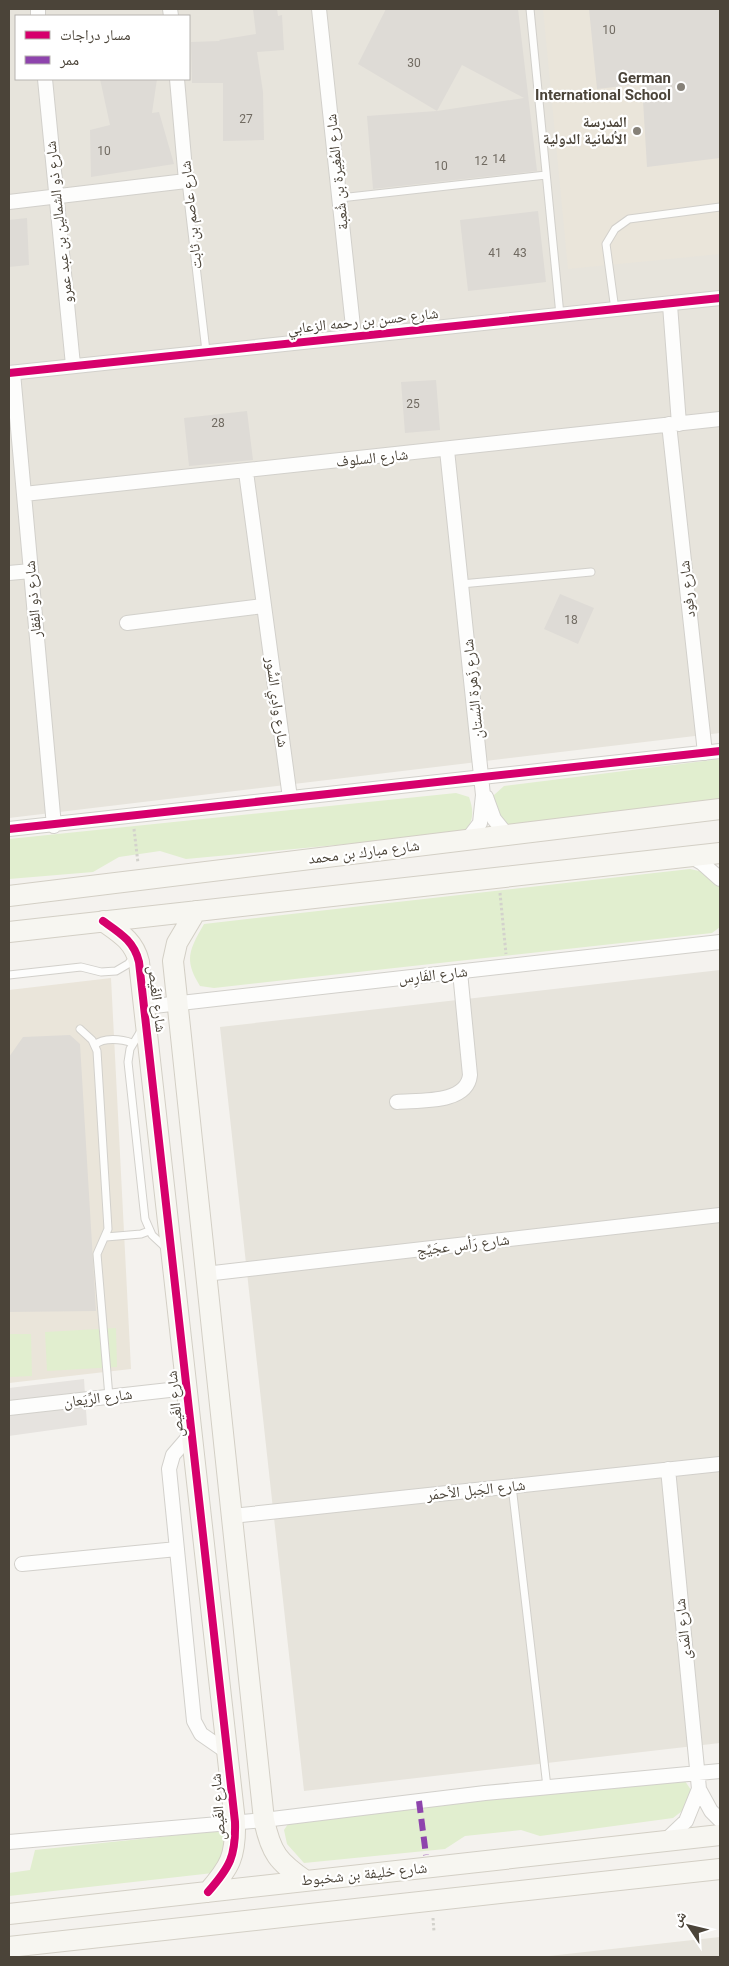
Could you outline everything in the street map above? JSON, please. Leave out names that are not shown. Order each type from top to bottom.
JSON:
[{"type":"main road","name":"شارع مبارك بن محمد","points":[[9,896],[720,809]]},
{"type":"main road","points":[[9,932],[720,852]]},
{"type":"main road","name":"شارع الغَيص","points":[[196,911],[181,934],[174,952],[205,1274],[264,1820],[269,1841],[276,1857],[306,1881]]},
{"type":"main road","name":"شارع الغَيص","points":[[103,922],[129,940],[137,954],[146,1015],[235,1822],[236,1844],[231,1861],[208,1892]]},
{"type":"main road","name":"شارع خليفة بن شخبوط","points":[[9,1914],[720,1835]]},
{"type":"main road","points":[[9,1947],[720,1869]]},
{"type":"street","name":"شارع المُغِيرة بن شُعبة","points":[[319,9],[354,336]]},
{"type":"street","name":"شارع ذو الشمالين بن عبد عمرو","points":[[45,80],[73,365]]},
{"type":"street","name":"شارع عاصم بن ثابت","points":[[177,80],[186,181]]},
{"type":"street","points":[[9,202],[186,181]]},
{"type":"street","name":"شارع حسن بن رحمه الزعابي","points":[[11,373],[720,298]]},
{"type":"street","name":"شارع رفود","points":[[670,304],[674,424],[705,753]]},
{"type":"street","name":"شارع ذو الفِقار","points":[[11,373],[24,494],[54,826]]},
{"type":"street","name":"شارع السلوف","points":[[24,494],[246,472],[720,419]]},
{"type":"street","name":"شارع زَهرة البُستان","points":[[446,450],[482,776],[483,795],[480,823],[467,840]]},
{"type":"street","name":"شارع وادِي السُّور","points":[[246,472],[290,798]]},
{"type":"street","points":[[9,573],[31,570]]},
{"type":"street","points":[[127,623],[263,606]]},
{"type":"street","points":[[9,829],[54,826],[482,776],[720,751]]},
{"type":"street","name":"شارع زَهرة البُستان","points":[[483,795],[494,819],[507,835]]},
{"type":"street","points":[[690,856],[702,863],[720,879]]},
{"type":"street","name":"شارع الفَارِس","points":[[146,1015],[178,1004],[720,942]]},
{"type":"street","points":[[397,1102],[454,1096],[467,1086],[470,1075],[460,972]]},
{"type":"street","name":"شارع رَأس عجَيِّج","points":[[205,1274],[720,1215]]},
{"type":"street","name":"شارع الرِّيَعان","points":[[9,1408],[187,1388]]},
{"type":"street","points":[[192,1433],[173,1456],[170,1464],[194,1721],[201,1734],[227,1752]]},
{"type":"street","name":"شارع الجَبل الأحمَر","points":[[232,1516],[720,1464]]},
{"type":"street","name":"شارع المَدى","points":[[668,1469],[699,1789],[711,1811],[720,1820]]},
{"type":"street","points":[[22,1564],[177,1549]]},
{"type":"street","points":[[9,1842],[264,1820],[547,1787],[720,1771]]},
{"type":"street","name":"شارع المَدى","points":[[665,1841],[686,1821],[699,1789]]},
{"type":"lane","points":[[530,9],[560,315]]},
{"type":"lane","points":[[340,198],[546,175]]},
{"type":"lane","name":"شارع عاصم بن ثابت","points":[[186,181],[206,351]]},
{"type":"lane","points":[[615,310],[606,244],[615,229],[629,219],[720,207]]},
{"type":"lane","points":[[461,584],[591,572]]},
{"type":"lane","points":[[9,975],[81,967],[101,972],[116,971],[128,964],[137,954]]},
{"type":"lane","points":[[146,1015],[132,1043],[128,1062],[145,1219],[149,1231],[172,1253]]},
{"type":"lane","points":[[80,1029],[95,1045],[97,1051],[108,1229],[106,1236],[98,1246],[97,1254],[108,1397]]},
{"type":"lane","points":[[95,1045],[102,1040],[132,1043]]},
{"type":"lane","points":[[106,1236],[141,1234],[149,1231]]},
{"type":"lane","points":[[512,1486],[547,1787]]},
{"type":"path","points":[[133,816],[139,880]]},
{"type":"path","points":[[499,878],[508,967]]},
{"type":"path","points":[[433,1917],[434,1932]]},
{"type":"shaded area","points":[[9,9],[720,9],[720,733],[9,818]]},
{"type":"shaded area","name":"المدرسة الألمانية الدولية","points":[[543,9],[720,9],[720,254],[568,269]]},
{"type":"shaded area","points":[[720,970],[720,1743],[304,1791],[220,1027]]},
{"type":"shaded area","points":[[111,978],[131,1369],[9,1383],[9,990]]},
{"type":"shaded area","points":[[84,1379],[87,1425],[9,1436],[9,1388]]},
{"type":"shaded area","points":[[720,1937],[720,1957],[540,1957]]},
{"type":"green space","points":[[720,759],[720,800],[508,827],[494,810],[494,795],[504,786]]},
{"type":"green space","points":[[456,793],[469,797],[472,807],[471,820],[464,833],[186,859],[160,851],[119,857],[93,872],[9,879],[9,839]]},
{"type":"green space","points":[[690,869],[713,874],[720,887],[720,927],[712,933],[214,988],[200,986],[191,968],[190,954],[192,947],[204,924]]},
{"type":"green space","points":[[116,1328],[117,1367],[47,1371],[45,1332]]},
{"type":"green space","points":[[9,1334],[31,1334],[32,1376],[9,1377]]},
{"type":"green space","points":[[683,1778],[693,1793],[686,1808],[673,1818],[540,1836],[521,1830],[465,1836],[445,1849],[304,1863],[287,1844],[284,1830],[288,1824],[541,1792]]},
{"type":"green space","points":[[217,1831],[230,1840],[213,1873],[9,1896],[9,1873],[30,1870],[35,1850]]},
{"type":"building","points":[[253,9],[277,9],[278,16],[282,15],[284,50],[257,52],[263,92],[264,140],[223,141],[223,83],[192,83],[191,42],[220,41],[256,34]]},
{"type":"building","points":[[386,9],[518,9],[537,171],[373,189],[367,116],[437,111],[358,64]],"holes":[[[462,65],[524,98],[437,111]]]},
{"type":"building","name":"German International School","points":[[589,9],[720,9],[720,158],[647,167],[642,84],[597,89]]},
{"type":"building","points":[[100,80],[157,80],[152,113],[159,112],[174,164],[91,177],[90,130],[110,125]]},
{"type":"building","points":[[538,211],[546,282],[468,291],[460,220]]},
{"type":"building","points":[[27,218],[29,265],[9,267],[9,220]]},
{"type":"building","points":[[436,380],[440,430],[405,433],[401,382]]},
{"type":"building","points":[[247,411],[253,460],[189,466],[184,418]]},
{"type":"building","points":[[560,594],[594,608],[578,644],[544,629]]},
{"type":"building","points":[[70,1035],[80,1044],[96,1311],[9,1312],[9,1057],[23,1037]]},
{"type":"marked path","points":[[419,1801],[426,1855]]},
{"type":"cycle path","points":[[9,373],[720,298]]},
{"type":"cycle path","points":[[9,829],[720,751]]},
{"type":"cycle path","points":[[103,921],[130,943],[139,962],[235,1822],[233,1852],[230,1860],[222,1875],[208,1892]]},
{"type":"place","name":"German International School","points":[[681,87]]},
{"type":"place","name":"المدرسة الألمانية الدولية","points":[[637,131]]}]
